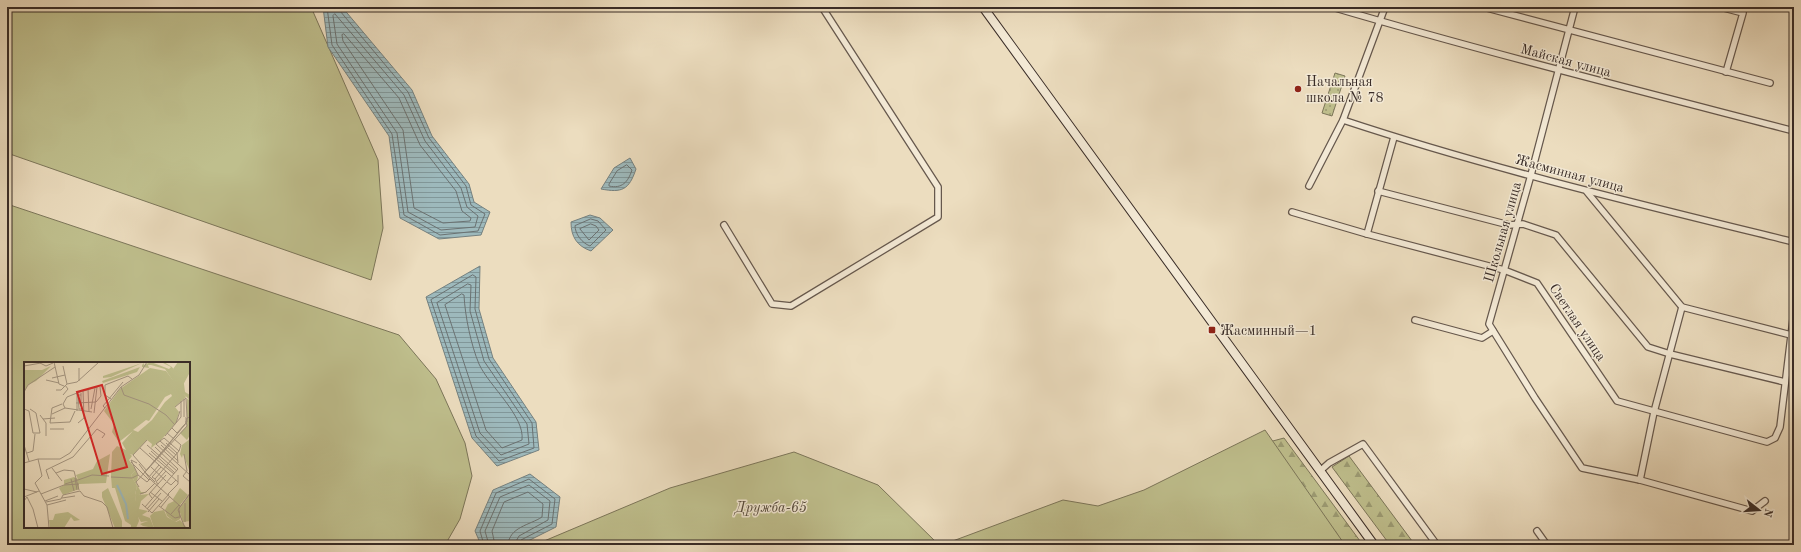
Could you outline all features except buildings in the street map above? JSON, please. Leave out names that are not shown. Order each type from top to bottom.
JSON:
[{"type":"main road","points":[[983,7],[1374,545]]},
{"type":"street","points":[[724,225],[772,304],[790,306],[938,217],[938,187],[822,7]]},
{"type":"street","name":"Майская улица","points":[[1332,7],[1380,22],[1558,71],[1794,131]]},
{"type":"street","points":[[1309,186],[1342,120],[1385,7]]},
{"type":"street","points":[[1483,7],[1770,83]]},
{"type":"street","name":"Школьная улица","points":[[1493,331],[1489,324],[1531,175],[1575,7]]},
{"type":"street","points":[[1720,7],[1743,13],[1726,72]]},
{"type":"street","name":"Жасминная улица","points":[[1342,120],[1394,137],[1587,191],[1794,242]]},
{"type":"street","points":[[1367,234],[1394,137]]},
{"type":"street","points":[[1378,191],[1510,225],[1524,224],[1556,235],[1648,347],[1670,354],[1785,382],[1794,311]]},
{"type":"street","points":[[1587,191],[1682,307],[1791,335]]},
{"type":"street","name":"Светлая улица","points":[[1292,212],[1367,234],[1504,270],[1537,283],[1617,401],[1767,442],[1775,438],[1780,427],[1785,382]]},
{"type":"street","points":[[1640,480],[1654,412],[1682,307]]},
{"type":"street","points":[[1415,320],[1482,338],[1493,331],[1535,398],[1582,468],[1640,480],[1752,510],[1765,501]]},
{"type":"street","points":[[1320,471],[1363,444],[1437,545]]},
{"type":"street","points":[[1537,531],[1547,545]]},
{"type":"green space","points":[[7,7],[311,7],[378,160],[383,228],[371,280],[7,153]]},
{"type":"green space","points":[[1335,73],[1345,76],[1332,116],[1322,113]]},
{"type":"green space","points":[[7,204],[399,335],[436,379],[465,443],[472,476],[460,519],[445,545],[7,545]]},
{"type":"green space","points":[[1265,430],[1345,545],[942,545],[1063,500],[1098,506],[1144,490]]},
{"type":"green space","points":[[1284,438],[1363,545],[1344,545],[1269,442]]},
{"type":"green space","name":"Дружба-65","points":[[794,452],[878,485],[939,545],[537,544],[670,488]]},
{"type":"green space","points":[[1349,456],[1415,545],[1390,545],[1332,467]]},
{"type":"water","points":[[323,7],[342,7],[412,90],[432,136],[469,184],[474,202],[490,212],[481,235],[439,239],[400,218],[389,136],[328,47]]},
{"type":"water","points":[[630,158],[636,169],[631,182],[619,190],[614,191],[601,189],[614,168]]},
{"type":"water","points":[[590,215],[600,218],[613,230],[591,251],[579,244],[572,232],[571,227],[571,222]]},
{"type":"water","points":[[480,266],[479,309],[493,358],[536,422],[539,450],[497,466],[472,438],[426,297]]},
{"type":"water","points":[[530,474],[560,497],[556,527],[520,545],[481,545],[475,531],[493,490]]},
{"type":"place","name":"Начальная школа № 78","points":[[1298,89]]},
{"type":"place","name":"Жасминный—1","points":[[1212,330]]}]
